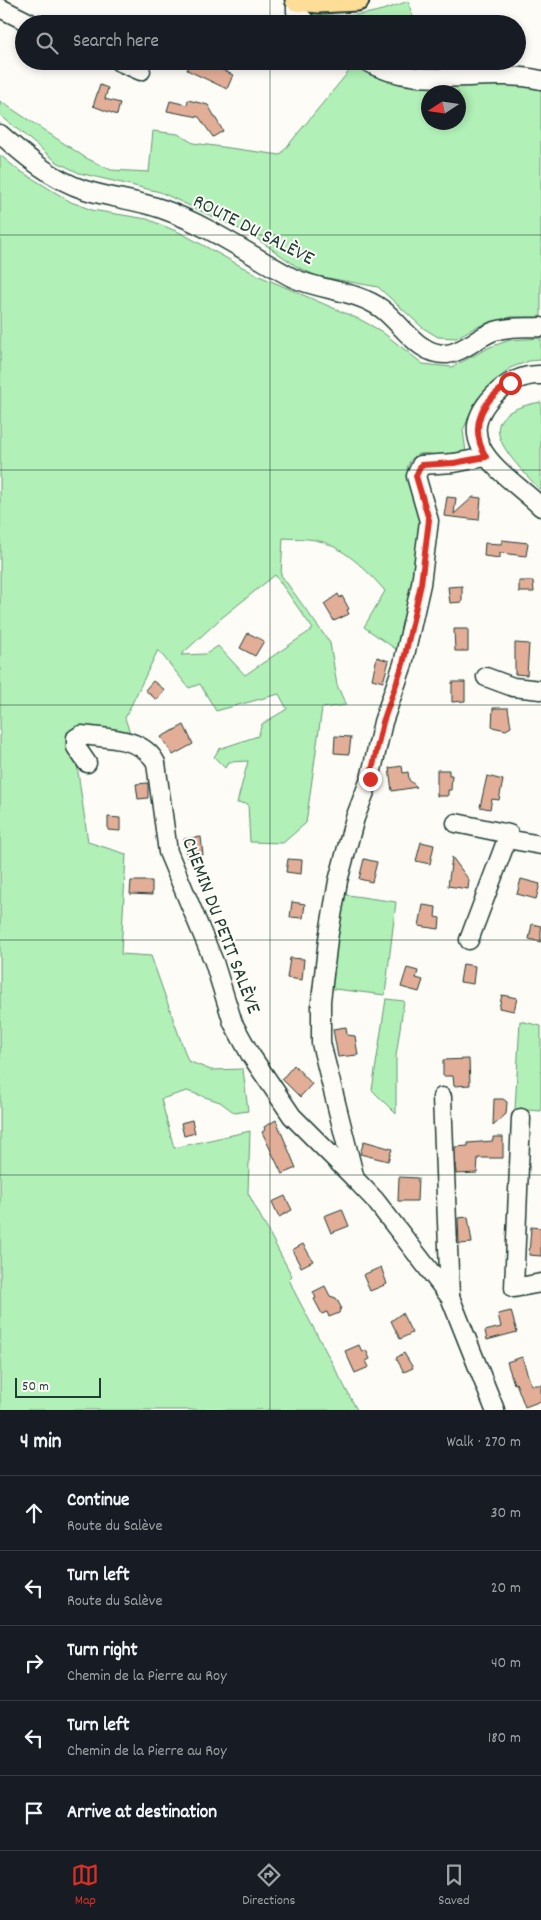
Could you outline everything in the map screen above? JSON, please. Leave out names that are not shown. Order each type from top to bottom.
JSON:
[{"type":"main road","points":[[296,0],[320,2],[358,0]]},
{"type":"street","points":[[296,0],[296,12],[299,15]]},
{"type":"street","points":[[0,8],[15,16]]},
{"type":"street","points":[[384,70],[426,80],[512,75],[541,80]]},
{"type":"street","name":"ROUTE DU SALÈVE","points":[[0,134],[32,161],[69,184],[163,209],[208,231],[293,278],[307,284],[344,292],[372,303],[393,318],[417,342],[433,352],[448,354],[492,332],[504,329],[541,327]]},
{"type":"street","points":[[541,375],[530,375],[510,383],[497,392],[484,407],[478,419],[477,431],[486,457],[541,507]]},
{"type":"street","points":[[486,457],[454,463],[421,465],[417,472],[418,484],[429,520],[421,584],[403,664],[383,722],[370,779],[355,818],[336,891],[321,1001],[321,1043],[356,1180],[381,1207],[450,1297],[495,1410]]},
{"type":"street","points":[[486,677],[513,687],[541,690]]},
{"type":"street","name":"CHEMIN DU PETIT SALÈVE","points":[[87,763],[76,747],[76,738],[81,735],[124,740],[145,750],[156,763],[168,852],[214,962],[233,1023],[250,1054],[292,1116],[356,1180]]},
{"type":"street","points":[[456,824],[509,834],[469,940]]},
{"type":"street","points":[[507,839],[541,846]]},
{"type":"street","points":[[442,1097],[450,1297]]},
{"type":"street","points":[[521,1118],[514,1288],[541,1284]]},
{"type":"green space","points":[[408,1],[412,15],[348,15],[371,13]]},
{"type":"green space","points":[[309,13],[336,15],[306,15]]},
{"type":"green space","points":[[350,70],[370,70],[397,78],[445,84],[541,85],[541,317],[511,317],[476,327],[456,338],[438,337],[423,328],[378,287],[317,276],[299,268],[250,234],[160,192],[79,173],[57,162],[0,115],[0,101],[86,158],[111,170],[149,172],[153,131],[178,134],[193,143],[280,155]]},
{"type":"green space","points":[[0,155],[17,169],[71,202],[92,210],[147,219],[181,233],[257,275],[361,320],[381,331],[423,364],[452,367],[490,347],[510,340],[541,338],[541,360],[529,361],[510,368],[478,398],[463,430],[466,452],[463,455],[457,458],[450,458],[421,454],[415,456],[410,461],[407,469],[423,515],[416,567],[400,652],[364,627],[385,591],[371,575],[335,547],[311,539],[283,538],[281,575],[330,643],[337,685],[346,705],[322,708],[306,823],[283,843],[250,842],[248,804],[237,803],[248,761],[229,762],[225,768],[214,757],[219,749],[258,736],[262,724],[287,709],[279,694],[216,711],[200,684],[189,688],[158,650],[125,718],[131,736],[67,732],[72,754],[77,765],[88,842],[126,854],[121,954],[151,956],[188,1061],[211,1070],[243,1069],[248,1111],[235,1113],[220,1102],[187,1091],[161,1099],[174,1148],[250,1131],[248,1193],[292,1276],[289,1279],[295,1293],[357,1410],[0,1410]],"holes":[[[275,575],[313,629],[245,675],[218,646],[206,654],[181,655],[219,620]]]},
{"type":"green space","points":[[541,402],[541,491],[507,451],[500,439],[499,427],[504,417],[517,408]]},
{"type":"green space","points":[[341,894],[396,902],[385,995],[326,988]]},
{"type":"green space","points":[[386,999],[404,1001],[396,1056],[396,1114],[372,1090]]},
{"type":"green space","points":[[520,1021],[541,1026],[541,1111],[515,1109]]},
{"type":"building","points":[[187,70],[222,70],[233,75],[227,89]]},
{"type":"building","points":[[100,85],[108,88],[105,99],[120,103],[117,115],[93,106]]},
{"type":"building","points":[[188,100],[208,105],[223,131],[213,137],[199,117],[167,111],[170,101],[187,105]]},
{"type":"building","points":[[447,497],[456,498],[454,514],[473,497],[481,498],[479,520],[444,516]]},
{"type":"building","points":[[502,540],[528,543],[526,556],[500,553],[500,558],[484,556],[485,543],[501,544]]},
{"type":"building","points":[[519,581],[533,581],[534,592],[519,592]]},
{"type":"building","points":[[462,586],[462,602],[450,603],[448,587]]},
{"type":"building","points":[[338,594],[340,598],[342,596],[349,609],[347,610],[349,614],[334,621],[324,604]]},
{"type":"building","points":[[454,629],[468,629],[468,651],[455,651]]},
{"type":"building","points":[[248,633],[264,641],[255,656],[240,648]]},
{"type":"building","points":[[515,643],[529,644],[527,675],[515,674]]},
{"type":"building","points":[[377,657],[389,661],[383,682],[372,679]]},
{"type":"building","points":[[153,681],[165,690],[157,700],[145,690]]},
{"type":"building","points":[[452,682],[465,682],[465,701],[452,702]]},
{"type":"building","points":[[493,708],[508,708],[511,727],[506,730],[492,727]]},
{"type":"building","points":[[184,725],[193,744],[173,755],[161,737]]},
{"type":"building","points":[[335,736],[351,737],[349,754],[334,753]]},
{"type":"building","points":[[402,766],[403,773],[408,772],[409,780],[417,787],[392,791],[389,768]]},
{"type":"building","points":[[437,770],[449,770],[449,775],[452,775],[451,790],[448,790],[448,796],[437,796]]},
{"type":"building","points":[[487,776],[503,780],[499,800],[492,799],[490,809],[480,807]]},
{"type":"building","points":[[148,783],[148,798],[138,799],[136,784]]},
{"type":"building","points":[[108,817],[120,818],[120,831],[108,830]]},
{"type":"building","points":[[201,837],[203,855],[187,858],[184,839]]},
{"type":"building","points":[[421,842],[434,845],[430,864],[416,861]]},
{"type":"building","points":[[452,857],[469,880],[468,889],[448,886]]},
{"type":"building","points":[[288,859],[302,860],[301,874],[286,872]]},
{"type":"building","points":[[364,859],[377,862],[372,882],[359,879]]},
{"type":"building","points":[[521,879],[540,884],[536,899],[517,894]]},
{"type":"building","points":[[131,881],[152,881],[152,895],[130,894]]},
{"type":"building","points":[[292,902],[305,904],[303,918],[290,917]]},
{"type":"building","points":[[423,905],[436,907],[435,917],[440,918],[439,929],[419,926]]},
{"type":"building","points":[[532,924],[541,926],[541,942],[529,939]]},
{"type":"building","points":[[290,958],[304,959],[302,980],[287,978]]},
{"type":"building","points":[[463,964],[475,966],[473,984],[460,982]]},
{"type":"building","points":[[407,968],[418,971],[416,978],[423,980],[419,992],[401,987]]},
{"type":"building","points":[[502,995],[517,998],[514,1011],[499,1008]]},
{"type":"building","points":[[346,1027],[347,1035],[355,1036],[358,1055],[338,1057],[333,1029]]},
{"type":"building","points":[[469,1059],[470,1085],[454,1086],[453,1076],[443,1076],[443,1060]]},
{"type":"building","points":[[294,1065],[312,1084],[300,1097],[282,1079]]},
{"type":"building","points":[[494,1099],[503,1099],[507,1102],[506,1114],[493,1126]]},
{"type":"building","points":[[192,1120],[195,1133],[184,1136],[181,1123]]},
{"type":"building","points":[[276,1120],[296,1168],[282,1174],[262,1132],[265,1130],[264,1127]]},
{"type":"building","points":[[493,1137],[503,1137],[503,1158],[478,1158],[477,1173],[456,1174],[455,1147],[468,1146],[468,1143],[493,1141]]},
{"type":"building","points":[[364,1141],[392,1149],[388,1161],[360,1154]]},
{"type":"building","points":[[399,1177],[418,1178],[417,1201],[398,1201]]},
{"type":"building","points":[[285,1196],[292,1210],[279,1217],[272,1202]]},
{"type":"building","points":[[342,1209],[349,1226],[331,1233],[324,1216]]},
{"type":"building","points":[[468,1217],[472,1243],[459,1244],[458,1218]]},
{"type":"building","points":[[531,1227],[541,1228],[541,1256],[529,1255]]},
{"type":"building","points":[[303,1244],[313,1261],[301,1267],[292,1250]]},
{"type":"building","points":[[381,1267],[387,1284],[370,1291],[363,1275]]},
{"type":"building","points":[[325,1286],[330,1296],[336,1298],[341,1307],[339,1313],[329,1317],[327,1312],[322,1314],[314,1299],[316,1298],[313,1292]]},
{"type":"building","points":[[511,1311],[517,1332],[487,1340],[485,1331],[501,1327],[498,1314]]},
{"type":"building","points":[[402,1313],[412,1333],[400,1339],[391,1321]]},
{"type":"building","points":[[359,1345],[362,1352],[366,1350],[370,1359],[366,1361],[369,1367],[355,1373],[345,1351]]},
{"type":"building","points":[[404,1353],[413,1368],[404,1372],[396,1358]]},
{"type":"building","points":[[522,1357],[531,1385],[541,1385],[541,1401],[525,1407],[516,1383],[514,1384],[507,1362]]},
{"type":"route","points":[[370,779],[378,751],[381,728],[403,664],[421,584],[429,520],[427,506],[416,476],[418,468],[421,465],[432,463],[454,463],[486,457],[478,437],[478,419],[488,401],[510,383]]}]
